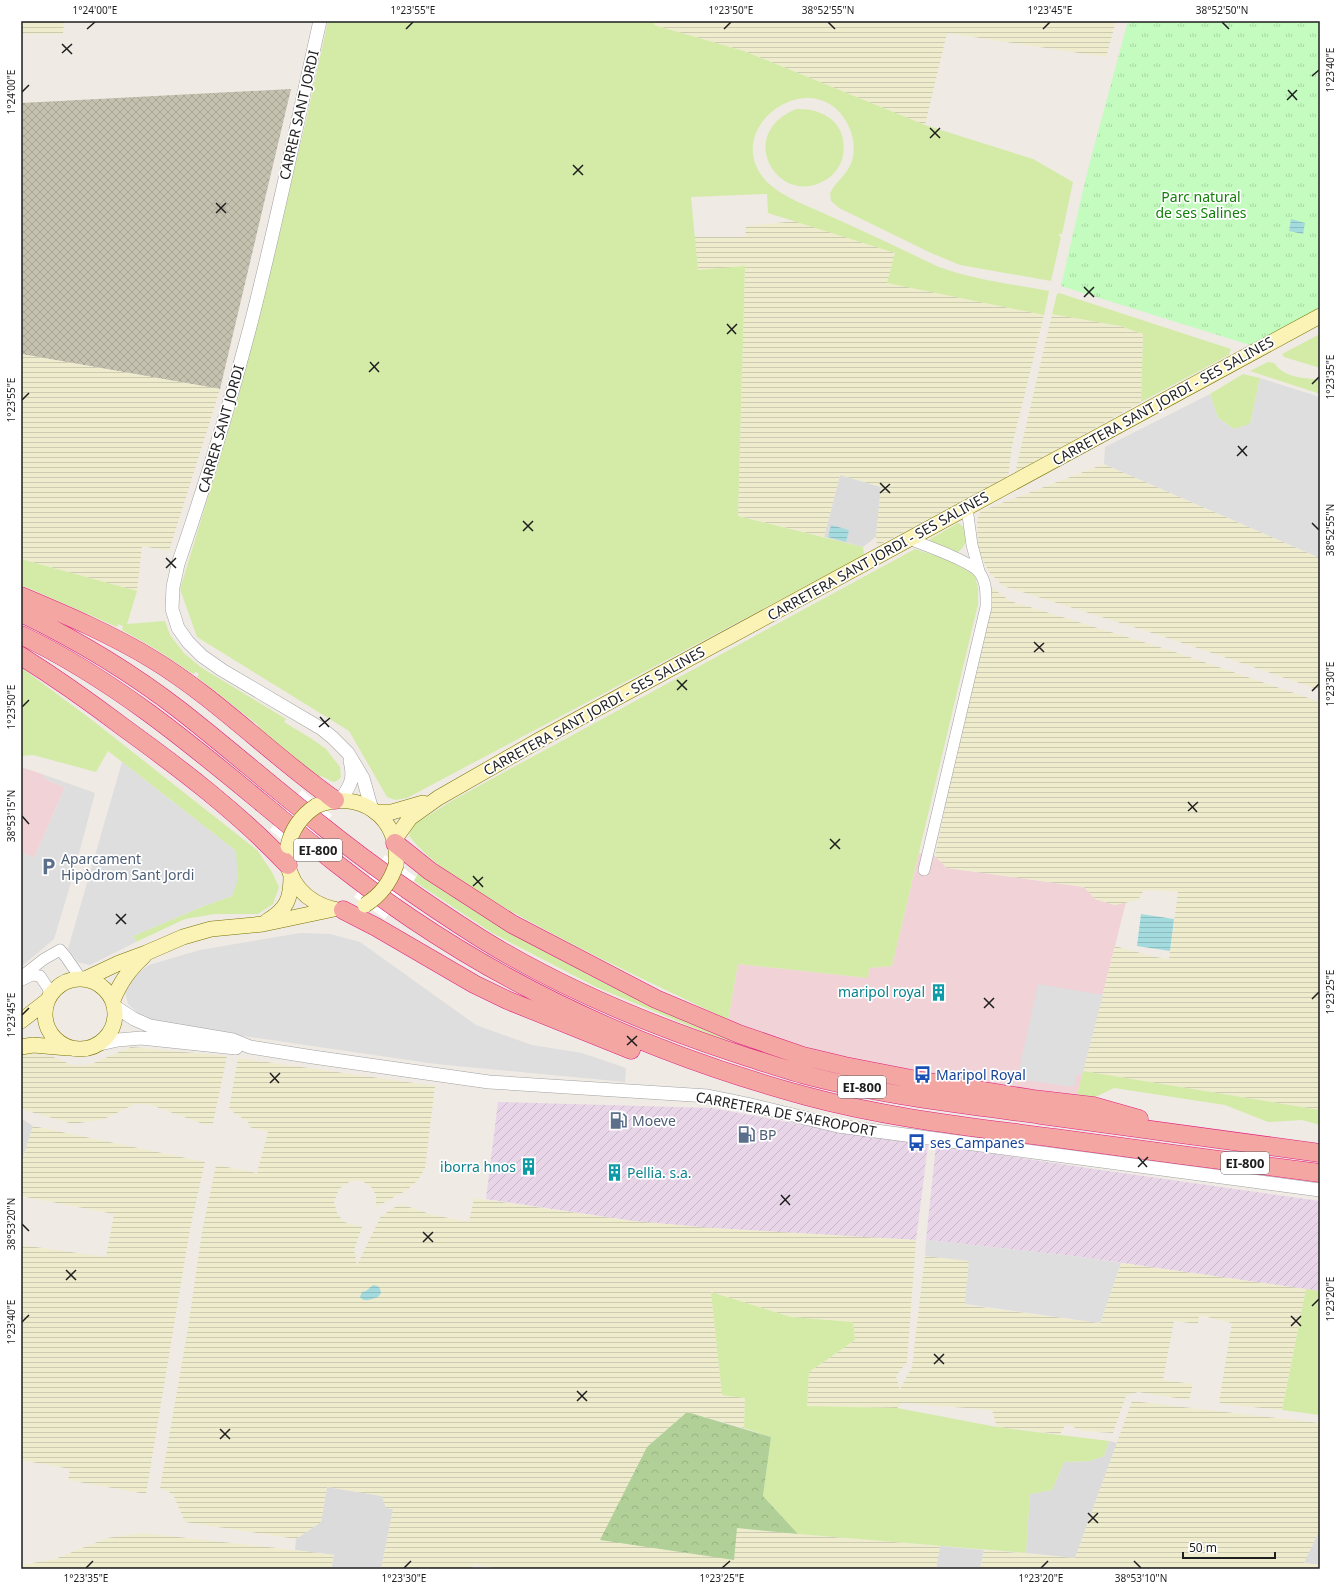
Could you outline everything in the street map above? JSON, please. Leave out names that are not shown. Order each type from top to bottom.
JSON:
[{"type":"highway","points":[[21,596],[108,634],[153,660],[207,698],[338,800]]},
{"type":"highway","name":"EI-800","points":[[21,613],[49,626],[94,652],[130,674],[179,709],[325,829],[427,904],[485,941],[591,997],[643,1020],[700,1042],[812,1077],[934,1101],[1320,1153]]},
{"type":"highway","name":"EI-800","points":[[21,635],[85,669],[167,726],[314,847],[412,919],[474,958],[570,1010],[650,1045],[706,1066],[808,1096],[862,1109],[920,1119],[1320,1173]]},
{"type":"highway","points":[[21,656],[92,704],[160,753],[266,842],[290,871]]},
{"type":"highway","points":[[394,841],[430,871],[512,924],[656,1000],[740,1034],[803,1056],[845,1066],[922,1081],[1033,1099],[1093,1106],[1200,1136]]},
{"type":"highway","points":[[339,909],[376,927],[474,984],[507,1000],[626,1048],[670,1062],[706,1066]]},
{"type":"main road","name":"CARRETERA SANT JORDI - SES SALINES","points":[[394,841],[410,818],[438,798],[541,739],[1320,316]]},
{"type":"main road","name":"CARRETERA SANT JORDI - SES SALINES","points":[[374,811],[392,812],[438,798]]},
{"type":"main road","points":[[21,1021],[49,998],[62,984],[71,980],[83,979],[183,937],[211,929],[263,924],[365,905],[377,897],[387,886],[396,865],[394,841],[389,827],[374,811],[357,802],[338,800],[316,806],[308,812],[297,823],[290,836],[288,846],[291,888],[287,904],[274,917],[263,924]]},
{"type":"main road","points":[[290,871],[296,886],[308,898],[323,906],[339,909]]},
{"type":"main road","points":[[113,1003],[125,976],[146,953]]},
{"type":"main road","points":[[21,1047],[33,1045],[86,1049],[100,1044],[108,1036],[113,1027],[115,1016],[113,1003],[102,986],[83,979]]},
{"type":"main road","points":[[49,998],[45,1012],[46,1024],[51,1035],[60,1043],[71,1048]]},
{"type":"street","name":"CARRER SANT JORDI","points":[[320,21],[280,204],[250,326],[228,408],[178,564],[172,587],[172,609],[178,628],[188,642],[202,656],[222,670],[322,729],[333,738],[348,753],[363,778],[374,811]]},
{"type":"street","points":[[924,870],[986,607],[986,586],[979,571],[972,544],[966,508]]},
{"type":"street","points":[[909,539],[961,560],[979,571]]},
{"type":"street","points":[[338,800],[352,782],[353,769],[348,753]]},
{"type":"street","points":[[21,979],[44,959],[60,950],[83,979]]},
{"type":"street","points":[[21,979],[32,975],[40,976],[48,988],[49,998]]},
{"type":"street","points":[[113,1003],[134,1020],[150,1026],[222,1038],[250,1047]]},
{"type":"street","points":[[100,1044],[118,1040],[141,1038],[232,1048],[250,1047]]},
{"type":"street","points":[[222,1038],[232,1048]]},
{"type":"street","name":"CARRETERA DE S'AEROPORT","points":[[250,1047],[370,1066],[489,1082],[708,1096],[838,1126],[1320,1190]]},
{"type":"shaded area","points":[[21,21],[64,21],[63,34],[21,34]]},
{"type":"shaded area","points":[[655,21],[1116,21],[1106,57],[947,33],[925,125],[744,51],[654,25]]},
{"type":"shaded area","points":[[291,89],[220,389],[21,354],[21,103]]},
{"type":"shaded area","points":[[796,221],[895,253],[888,283],[1044,315],[1012,446],[1008,478],[877,546],[876,537],[881,487],[840,475],[824,537],[738,516],[745,267],[698,270],[694,237],[745,237],[746,226]]},
{"type":"shaded area","points":[[1052,314],[1120,326],[1143,334],[1141,402],[1015,473]]},
{"type":"shaded area","points":[[21,354],[220,389],[169,551],[142,546],[137,591],[21,559]]},
{"type":"shaded area","points":[[1260,378],[1320,397],[1320,558],[1104,464],[1105,447],[1210,394],[1218,418],[1234,429],[1250,424]]},
{"type":"shaded area","points":[[1104,464],[1320,558],[1320,690],[1168,638],[1003,586],[989,572],[978,551],[977,520],[981,511]]},
{"type":"shaded area","points":[[840,475],[881,487],[876,537],[863,547],[824,537]]},
{"type":"shaded area","points":[[990,586],[1010,601],[1169,650],[1320,702],[1320,1110],[1083,1071],[1115,946],[1155,957],[1169,959],[1178,892],[1144,890],[1138,900],[1115,905],[1095,899],[1084,887],[947,868],[935,856]]},
{"type":"shaded area","points":[[122,762],[236,851],[238,880],[232,896],[204,906],[133,936],[136,942],[90,965],[78,962],[68,949]]},
{"type":"shaded area","points":[[21,767],[42,774],[47,780],[65,787],[34,858],[21,852]]},
{"type":"shaded area","name":"Aparcament Hipòdrom Sant Jordi","points":[[42,774],[95,793],[73,876],[54,939],[21,967],[21,852],[34,858],[65,787],[47,780]]},
{"type":"shaded area","points":[[919,853],[935,856],[947,868],[1084,887],[1095,899],[1115,905],[1126,902],[1076,1100],[848,1061],[728,1020],[738,964],[868,978],[869,968],[892,966]]},
{"type":"shaded area","points":[[300,933],[330,934],[360,942],[476,1025],[532,1045],[582,1053],[626,1068],[625,1082],[436,1064],[166,1024],[141,1016],[128,1004],[125,991],[129,980],[149,965],[200,950]]},
{"type":"shaded area","points":[[1038,984],[1103,995],[1082,1075],[1077,1074],[1074,1087],[1017,1079]]},
{"type":"shaded area","points":[[131,1047],[227,1056],[213,1123],[206,1125],[151,1105],[135,1104],[104,1119],[73,1124],[21,1109],[21,1055],[28,1053],[51,1056],[72,1065],[89,1065]]},
{"type":"shaded area","points":[[238,1058],[435,1086],[425,1168],[418,1180],[407,1190],[376,1207],[376,1195],[371,1187],[364,1182],[355,1180],[347,1183],[339,1189],[334,1202],[337,1213],[344,1222],[362,1227],[354,1250],[357,1265],[381,1216],[400,1204],[433,1215],[469,1222],[474,1198],[633,1221],[712,1228],[916,1240],[907,1362],[896,1376],[900,1389],[912,1367],[925,1256],[969,1261],[965,1305],[1100,1323],[1121,1263],[1306,1289],[1282,1410],[1223,1404],[1219,1402],[1232,1323],[1199,1315],[1198,1324],[1174,1321],[1163,1380],[1193,1384],[1189,1400],[1138,1392],[1126,1396],[1113,1433],[1083,1431],[1066,1424],[1060,1434],[997,1427],[992,1410],[902,1403],[897,1408],[807,1406],[809,1372],[855,1340],[853,1322],[791,1317],[711,1292],[722,1395],[745,1398],[744,1428],[687,1412],[647,1447],[734,1560],[736,1527],[798,1534],[940,1546],[936,1569],[493,1569],[474,1564],[472,1569],[381,1569],[393,1509],[386,1508],[382,1496],[327,1487],[321,1522],[296,1539],[185,1522],[173,1494],[160,1488],[188,1328],[202,1232],[216,1165],[257,1173],[268,1132],[249,1127],[249,1123],[229,1109]]},
{"type":"shaded area","points":[[498,1102],[712,1108],[838,1131],[928,1145],[916,1240],[712,1228],[633,1221],[486,1199]]},
{"type":"shaded area","points":[[21,1118],[33,1126],[21,1163]]},
{"type":"shaded area","points":[[33,1126],[205,1162],[190,1229],[146,1494],[68,1480],[70,1469],[21,1460],[21,1245],[106,1257],[114,1214],[21,1196],[21,1163]]},
{"type":"shaded area","points":[[936,1145],[1320,1201],[1320,1291],[1074,1256],[926,1240]]},
{"type":"shaded area","points":[[926,1240],[1074,1256],[1121,1263],[1100,1323],[965,1304],[969,1261],[925,1256]]},
{"type":"shaded area","points":[[1132,1401],[1320,1423],[1320,1529],[1304,1563],[1320,1565],[1320,1569],[980,1569],[984,1550],[1075,1558]]},
{"type":"shaded area","points":[[1109,1441],[1117,1443],[1075,1558],[1026,1553],[1030,1494],[1052,1490],[1064,1462],[1090,1461],[1104,1456]]},
{"type":"shaded area","points":[[327,1487],[382,1496],[386,1508],[393,1509],[381,1569],[331,1569],[334,1555],[295,1550],[296,1539],[321,1522]]},
{"type":"shaded area","points":[[1320,1529],[1320,1565],[1303,1563]]},
{"type":"shaded area","points":[[142,1533],[334,1555],[331,1569],[21,1569],[21,1565],[55,1559],[107,1538]]},
{"type":"shaded area","points":[[940,1546],[984,1550],[980,1569],[936,1569]]},
{"type":"green space","points":[[328,21],[655,21],[654,25],[744,51],[925,125],[1033,159],[1073,182],[1062,234],[1059,234],[1061,237],[1051,281],[960,265],[931,253],[839,208],[831,201],[830,193],[850,166],[854,151],[849,127],[832,106],[813,98],[794,100],[776,109],[762,123],[754,141],[754,161],[766,181],[773,187],[798,202],[939,267],[979,278],[1049,291],[1044,315],[887,283],[895,253],[768,213],[767,194],[691,197],[698,270],[745,266],[738,516],[863,547],[864,555],[407,798],[395,800],[387,797],[349,731],[197,637],[180,589],[237,402],[305,125]]},
{"type":"green space","name":"Parc natural de ses Salines","points":[[1128,21],[1320,21],[1320,308],[1250,345],[1061,286],[1088,169]]},
{"type":"green space","points":[[796,109],[816,111],[832,120],[838,126],[842,134],[844,144],[840,165],[835,172],[827,179],[810,186],[793,185],[780,177],[770,165],[766,151],[768,135],[777,121]]},
{"type":"green space","points":[[1059,293],[1231,349],[1229,355],[1141,402],[1143,334],[1120,326],[1052,314],[1057,294]]},
{"type":"green space","points":[[1320,334],[1320,368],[1284,357],[1282,354]]},
{"type":"green space","points":[[1268,362],[1274,363],[1289,375],[1320,380],[1320,394],[1250,371]]},
{"type":"green space","points":[[1243,374],[1260,378],[1250,424],[1234,429],[1218,418],[1210,394]]},
{"type":"green space","points":[[958,523],[965,530],[966,534],[965,543],[960,550],[956,553],[932,546],[930,539]]},
{"type":"green space","points":[[915,549],[946,559],[975,575],[978,589],[978,604],[892,966],[869,968],[868,978],[738,964],[728,1020],[568,942],[487,898],[458,880],[432,860],[409,836],[412,826],[453,800]]},
{"type":"green space","points":[[21,559],[137,591],[127,624],[165,621],[170,635],[184,653],[202,668],[286,719],[284,722],[326,749],[340,767],[341,777],[337,781],[333,782],[321,776],[319,778],[257,729],[259,726],[197,677],[199,674],[196,672],[193,674],[157,650],[122,630],[123,626],[118,624],[117,627],[21,585]]},
{"type":"green space","points":[[22,668],[92,720],[257,850],[272,872],[279,887],[273,904],[258,914],[215,914],[185,919],[136,942],[133,936],[204,906],[232,896],[236,851],[108,751],[96,772],[33,755],[21,756]]},
{"type":"green space","points":[[419,872],[806,1063],[713,1036],[596,987],[492,933],[414,881]]},
{"type":"green space","points":[[1083,1071],[1320,1110],[1320,1125],[1302,1120],[1268,1122],[1225,1105],[1114,1088],[1091,1099],[1076,1100]]},
{"type":"green space","points":[[1306,1289],[1320,1291],[1320,1415],[1282,1410]]},
{"type":"green space","points":[[711,1292],[791,1317],[853,1322],[855,1340],[809,1372],[807,1406],[897,1408],[997,1427],[1109,1441],[1104,1456],[1090,1461],[1064,1462],[1052,1490],[1030,1494],[1026,1553],[798,1534],[763,1496],[771,1437],[744,1428],[745,1398],[722,1395]]},
{"type":"green space","points":[[687,1412],[771,1437],[763,1496],[798,1534],[737,1528],[734,1560],[600,1540],[647,1447]]},
{"type":"water","points":[[1291,219],[1305,223],[1303,234],[1289,231]]},
{"type":"water","points":[[831,525],[849,530],[846,542],[828,537]]},
{"type":"water","points":[[1141,914],[1174,919],[1170,951],[1137,946]]},
{"type":"water","points":[[373,1285],[378,1286],[380,1289],[381,1293],[378,1297],[366,1300],[362,1299],[360,1297],[362,1292],[366,1291]]},
{"type":"pier","points":[[302,790],[332,815],[300,854],[270,830]]},
{"type":"pier","points":[[385,855],[416,877],[385,919],[354,897]]},
{"type":"place","name":"Aparcament Hipòdrom Sant Jordi","points":[[48,867]]},
{"type":"place","name":"maripol royal","points":[[938,992]]},
{"type":"place","name":"Maripol Royal","points":[[923,1075]]},
{"type":"place","name":"Moeve","points":[[619,1121]]},
{"type":"place","name":"BP","points":[[746,1135]]},
{"type":"place","name":"ses Campanes","points":[[917,1143]]},
{"type":"place","name":"iborra hnos","points":[[529,1167]]},
{"type":"place","name":"Pellia. s.a.","points":[[614,1173]]}]
